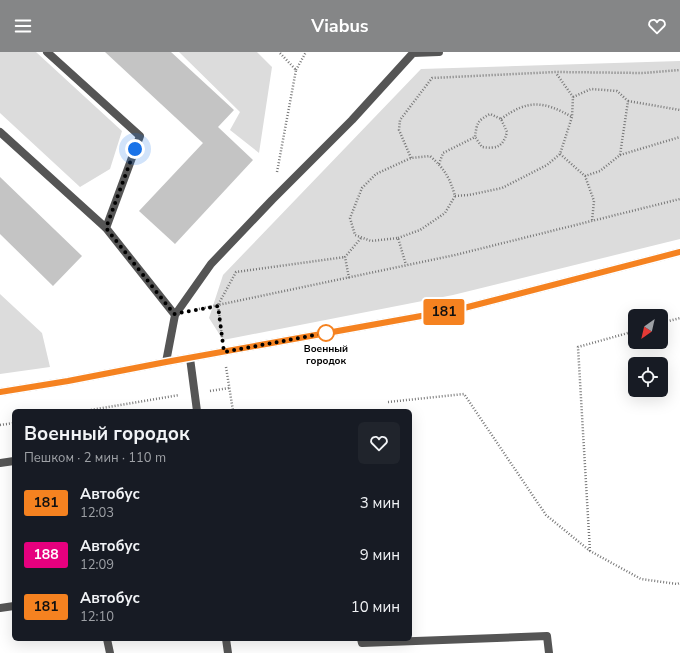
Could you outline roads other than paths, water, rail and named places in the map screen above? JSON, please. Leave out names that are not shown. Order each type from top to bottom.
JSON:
[{"type":"street","points":[[47,52],[140,136],[106,228]]},
{"type":"street","points":[[166,362],[174,314],[211,264],[352,120],[412,53],[439,52]]},
{"type":"street","points":[[0,132],[106,228],[174,314]]},
{"type":"street","points":[[0,392],[68,381],[460,309],[680,252]]},
{"type":"street","points":[[190,358],[196,409]]},
{"type":"street","points":[[0,463],[12,461]]},
{"type":"street","points":[[0,608],[12,606]]},
{"type":"street","points":[[362,641],[362,643],[547,636],[549,653]]},
{"type":"street","points":[[107,641],[110,653]]},
{"type":"street","points":[[226,641],[228,653]]},
{"type":"place","name":"Военный городок","points":[[326,333]]}]
